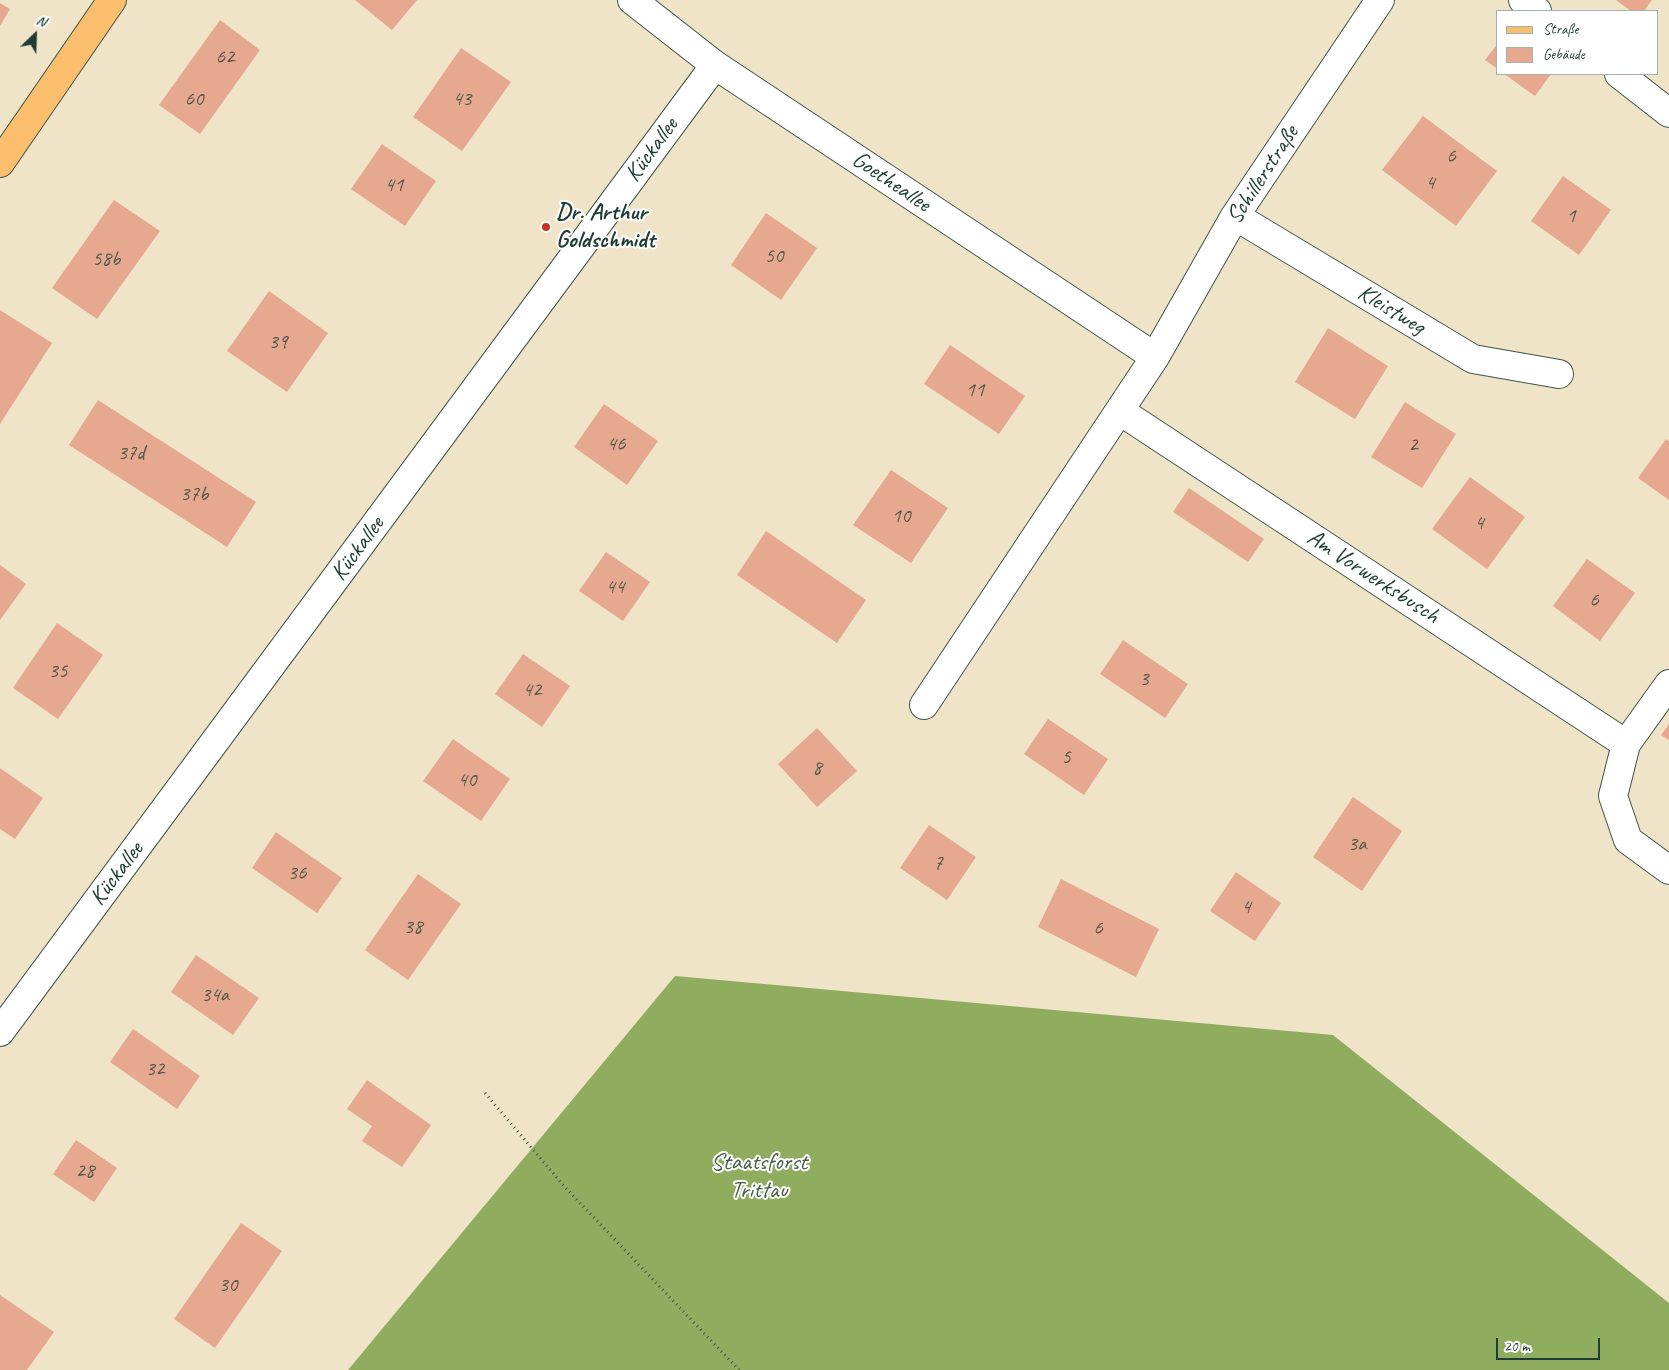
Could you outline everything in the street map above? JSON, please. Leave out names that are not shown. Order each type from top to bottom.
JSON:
[{"type":"main road","points":[[0,163],[112,0]]},
{"type":"street","name":"Goetheallee","points":[[632,0],[715,65],[1155,357]]},
{"type":"street","name":"Schillerstraße","points":[[1155,357],[1235,216],[1380,0]]},
{"type":"street","points":[[1523,0],[1536,10]]},
{"type":"street","name":"Kückallee","points":[[0,1032],[715,65]]},
{"type":"street","points":[[1619,75],[1669,113]]},
{"type":"street","name":"Kleistweg","points":[[1235,216],[1473,360],[1560,374]]},
{"type":"street","points":[[924,705],[1155,357]]},
{"type":"street","name":"Am Vorwerksbusch","points":[[1120,411],[1626,744]]},
{"type":"street","points":[[1669,684],[1626,744],[1613,796],[1628,840],[1669,870]]},
{"type":"path","points":[[485,1093],[563,1185],[739,1370]]},
{"type":"green space","name":"Staatsforst Trittau","points":[[675,976],[1333,1035],[1669,1303],[1669,1370],[348,1370]]},
{"type":"building","points":[[355,0],[417,0],[392,30]]},
{"type":"building","points":[[1616,0],[1652,0],[1645,10],[1630,10]]},
{"type":"building","points":[[0,3],[10,9],[0,26]]},
{"type":"building","points":[[220,20],[260,50],[200,134],[159,105]]},
{"type":"building","points":[[1496,46],[1496,68],[1485,60]]},
{"type":"building","points":[[461,48],[511,82],[462,151],[413,117]]},
{"type":"building","points":[[1505,75],[1550,75],[1535,96]]},
{"type":"building","points":[[1423,116],[1497,171],[1456,226],[1382,170]]},
{"type":"building","points":[[382,144],[436,181],[405,226],[351,189]]},
{"type":"building","points":[[1563,176],[1611,210],[1579,255],[1531,221]]},
{"type":"building","points":[[114,200],[160,231],[97,319],[52,288]]},
{"type":"building","points":[[766,213],[817,248],[781,300],[731,265]]},
{"type":"building","points":[[269,291],[328,333],[287,392],[227,351]]},
{"type":"building","points":[[0,310],[52,343],[0,424]]},
{"type":"building","points":[[1328,328],[1388,366],[1355,419],[1295,382]]},
{"type":"building","points":[[950,345],[1025,396],[999,434],[924,384]]},
{"type":"building","points":[[98,400],[256,502],[227,547],[69,445]]},
{"type":"building","points":[[1405,402],[1456,434],[1422,488],[1371,457]]},
{"type":"building","points":[[604,404],[658,441],[627,485],[574,447]]},
{"type":"building","points":[[1666,439],[1669,441],[1669,500],[1638,478]]},
{"type":"building","points":[[891,470],[948,508],[911,563],[853,525]]},
{"type":"building","points":[[1470,477],[1525,517],[1487,569],[1432,529]]},
{"type":"building","points":[[1189,488],[1264,539],[1248,562],[1173,512]]},
{"type":"building","points":[[766,531],[866,600],[837,643],[737,575]]},
{"type":"building","points":[[606,552],[650,582],[623,621],[579,591]]},
{"type":"building","points":[[1587,559],[1635,593],[1600,641],[1553,606]]},
{"type":"building","points":[[0,565],[26,584],[0,620]]},
{"type":"building","points":[[57,623],[103,655],[58,719],[13,688]]},
{"type":"building","points":[[1123,640],[1188,684],[1165,718],[1100,674]]},
{"type":"building","points":[[523,654],[570,686],[542,727],[495,694]]},
{"type":"building","points":[[1048,719],[1108,759],[1084,795],[1024,754]]},
{"type":"building","points":[[1669,724],[1669,740],[1661,735]]},
{"type":"building","points":[[817,728],[857,771],[817,807],[778,764]]},
{"type":"building","points":[[453,739],[510,779],[481,821],[423,781]]},
{"type":"building","points":[[0,768],[43,798],[15,839],[0,829]]},
{"type":"building","points":[[1353,797],[1402,831],[1362,891],[1313,857]]},
{"type":"building","points":[[929,825],[976,857],[947,900],[900,868]]},
{"type":"building","points":[[276,832],[342,878],[317,913],[252,868]]},
{"type":"building","points":[[1236,872],[1281,903],[1255,941],[1210,911]]},
{"type":"building","points":[[418,874],[461,904],[408,980],[365,950]]},
{"type":"building","points":[[1061,879],[1159,929],[1136,977],[1038,927]]},
{"type":"building","points":[[196,955],[259,998],[233,1035],[171,992]]},
{"type":"building","points":[[133,1029],[200,1076],[177,1109],[110,1062]]},
{"type":"building","points":[[367,1080],[431,1125],[402,1167],[362,1141],[372,1126],[347,1109]]},
{"type":"building","points":[[76,1140],[117,1168],[94,1202],[53,1174]]},
{"type":"building","points":[[241,1223],[282,1251],[215,1348],[174,1319]]},
{"type":"building","points":[[0,1295],[54,1332],[27,1370],[0,1370]]},
{"type":"place","name":"Dr. Arthur Goldschmidt","points":[[546,227]]}]
